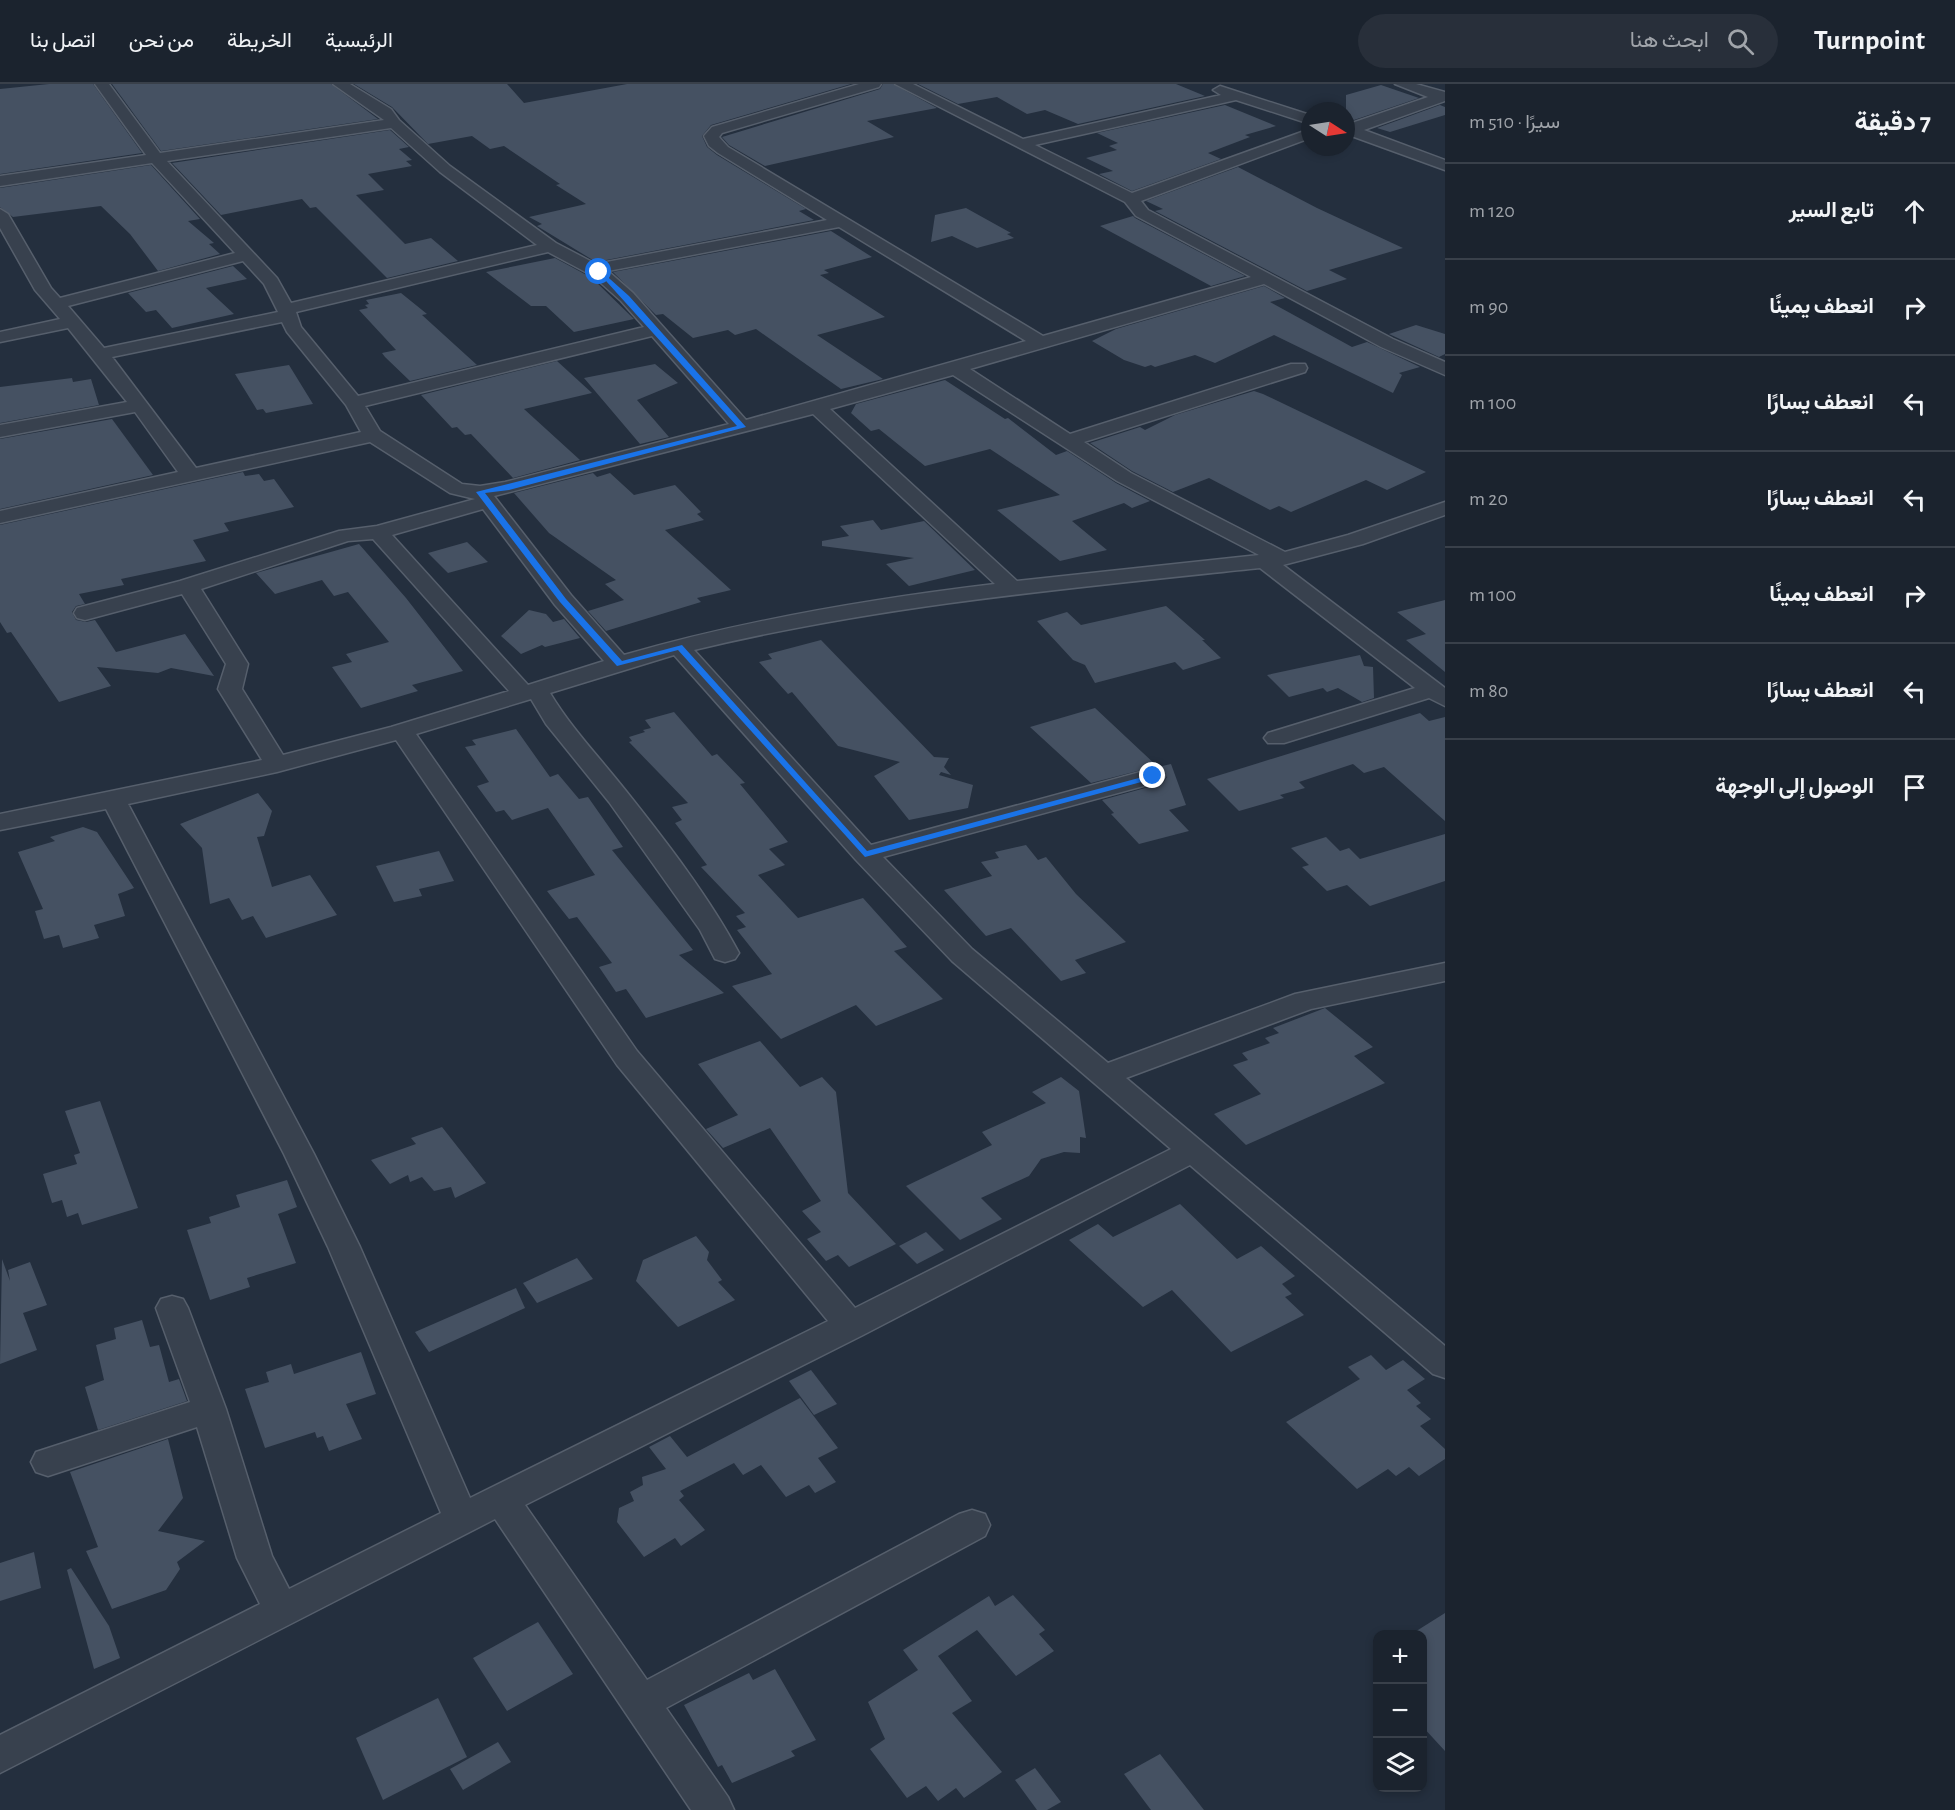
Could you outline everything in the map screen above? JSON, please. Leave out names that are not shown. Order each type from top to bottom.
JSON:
[{"type":"street","points":[[102,84],[157,159],[271,282],[288,312],[293,328],[354,403],[373,435],[457,489],[483,497],[563,600],[620,664]]},
{"type":"street","points":[[340,84],[386,112],[394,123],[445,169],[550,247],[594,269],[627,297],[742,427]]},
{"type":"street","points":[[874,84],[717,130],[711,136],[723,150],[1041,342]]},
{"type":"street","points":[[902,84],[1131,199],[1142,213],[1264,279],[1445,369]]},
{"type":"street","points":[[1202,84],[1301,117]]},
{"type":"street","points":[[1402,84],[1444,96]]},
{"type":"street","points":[[1019,144],[1236,96]]},
{"type":"street","points":[[1355,128],[1444,96]]},
{"type":"street","points":[[0,181],[394,123]]},
{"type":"street","points":[[1355,132],[1445,165]]},
{"type":"street","points":[[1131,199],[1190,181],[1236,160],[1301,136]]},
{"type":"street","points":[[0,214],[44,290],[100,354],[192,475]]},
{"type":"street","points":[[594,269],[841,222]]},
{"type":"street","points":[[100,354],[288,312],[550,247]]},
{"type":"street","points":[[57,304],[247,255]]},
{"type":"street","points":[[85,613],[188,586],[346,535],[378,532],[506,488],[742,427],[956,368],[1264,279]]},
{"type":"street","points":[[0,337],[72,322]]},
{"type":"street","points":[[354,403],[656,330]]},
{"type":"street","points":[[956,368],[1124,477],[1273,560],[1438,694]]},
{"type":"street","points":[[1068,441],[1298,368]]},
{"type":"street","points":[[0,431],[140,405]]},
{"type":"street","points":[[816,406],[1012,588]]},
{"type":"street","points":[[0,517],[373,435]]},
{"type":"street","points":[[0,822],[114,801],[277,765],[402,731],[679,647],[834,613],[1012,588],[1273,560],[1369,535],[1445,508]]},
{"type":"street","points":[[378,532],[554,719],[618,797],[712,928],[725,953]]},
{"type":"street","points":[[188,586],[237,664],[230,689],[277,765]]},
{"type":"street","points":[[679,647],[865,854],[962,955],[1445,1365]]},
{"type":"street","points":[[1276,738],[1438,694]]},
{"type":"street","points":[[402,731],[627,1058],[851,1326]]},
{"type":"street","points":[[865,854],[1153,776]]},
{"type":"street","points":[[114,801],[304,1165],[344,1247],[461,1518]]},
{"type":"street","points":[[1105,1075],[1305,1001],[1445,972]]},
{"type":"street","points":[[0,1755],[280,1609],[851,1326],[1194,1150]]},
{"type":"street","points":[[172,1308],[209,1410],[255,1558],[280,1609]]},
{"type":"street","points":[[48,1462],[209,1410]]},
{"type":"street","points":[[501,1499],[714,1810]]},
{"type":"street","points":[[641,1702],[972,1525]]},
{"type":"building","points":[[49,84],[93,84],[142,153],[0,174],[0,89]]},
{"type":"building","points":[[112,84],[331,84],[378,119],[161,151]]},
{"type":"building","points":[[354,84],[507,84],[524,103],[627,84],[851,84],[711,125],[702,136],[707,147],[717,155],[806,209],[799,211],[814,220],[596,262],[537,226],[542,224],[529,217],[586,204],[556,185],[560,184],[504,146],[490,149],[472,136],[428,144],[392,107]]},
{"type":"building","points":[[883,84],[893,84],[937,108],[867,121],[894,137],[765,166],[729,145],[722,137],[880,89]]},
{"type":"building","points":[[918,84],[1176,84],[1205,96],[1078,124],[1045,110],[1027,114],[997,97],[958,104]]},
{"type":"building","points":[[1381,85],[1419,98],[1355,120],[1355,102],[1346,102],[1346,95]]},
{"type":"building","points":[[1225,105],[1276,126],[1245,135],[1250,137],[1208,153],[1221,159],[1132,191],[1099,174],[1113,171],[1086,158],[1117,150],[1109,146],[1118,143],[1097,133]]},
{"type":"building","points":[[1440,105],[1445,107],[1445,115],[1390,132],[1377,128]]},
{"type":"building","points":[[390,130],[409,147],[399,149],[412,160],[406,161],[412,166],[368,174],[384,190],[356,195],[405,244],[431,238],[458,261],[387,278],[316,207],[310,208],[302,199],[221,215],[172,163]]},
{"type":"building","points":[[151,165],[200,219],[188,221],[214,243],[209,244],[220,254],[158,271],[130,234],[101,206],[13,217],[0,207],[0,188]]},
{"type":"building","points":[[1238,167],[1317,208],[1403,248],[1329,270],[1347,279],[1307,291],[1155,211],[1163,209],[1146,201]]},
{"type":"building","points":[[966,208],[1011,233],[1007,234],[1014,238],[977,248],[952,236],[931,242],[935,215]]},
{"type":"building","points":[[1133,216],[1245,276],[1211,286],[1100,226]]},
{"type":"building","points":[[831,231],[872,257],[824,270],[829,273],[820,275],[885,317],[817,335],[883,379],[841,389],[756,329],[735,335],[728,330],[693,338],[663,314],[656,315],[613,272]]},
{"type":"building","points":[[555,258],[592,278],[634,319],[574,332],[546,306],[531,306],[486,272]]},
{"type":"building","points":[[233,266],[247,279],[206,288],[234,314],[172,328],[156,310],[146,312],[128,293]]},
{"type":"building","points":[[1264,286],[1285,298],[1270,302],[1352,347],[1367,342],[1420,367],[1399,373],[1402,375],[1393,393],[1274,335],[1215,363],[1195,355],[1155,367],[1151,365],[1145,367],[1124,360],[1092,341],[1116,329]]},
{"type":"building","points":[[401,293],[427,314],[422,315],[477,365],[410,381],[382,353],[396,350],[359,310],[368,308],[365,305],[369,304],[366,300]]},
{"type":"building","points":[[1416,325],[1445,334],[1445,354],[1439,357],[1389,334]]},
{"type":"building","points":[[557,361],[592,393],[524,409],[580,460],[513,478],[471,434],[465,435],[457,427],[452,428],[421,395]]},
{"type":"building","points":[[655,364],[678,383],[637,400],[669,437],[640,444],[584,378]]},
{"type":"building","points":[[289,365],[313,404],[266,413],[263,409],[257,410],[235,374]]},
{"type":"building","points":[[72,378],[73,382],[91,379],[99,405],[0,423],[0,387]]},
{"type":"building","points":[[945,380],[1005,419],[1008,418],[1056,455],[1067,451],[1116,483],[1150,501],[1132,508],[1124,503],[1072,521],[1107,550],[1060,561],[997,510],[1060,495],[990,449],[925,466],[879,429],[871,431],[851,413],[856,404]]},
{"type":"building","points":[[1254,391],[1426,472],[1387,490],[1366,480],[1291,512],[1279,506],[1270,510],[1209,478],[1173,492],[1132,471],[1090,443],[1140,427],[1145,430],[1175,415]]},
{"type":"building","points":[[112,419],[153,475],[0,509],[0,439]]},
{"type":"building","points":[[243,472],[245,476],[259,474],[264,481],[274,479],[294,507],[224,523],[229,531],[193,540],[206,561],[121,579],[124,585],[79,594],[85,604],[76,606],[72,612],[76,620],[86,622],[95,620],[116,652],[185,634],[214,676],[171,668],[158,673],[97,667],[111,686],[59,702],[11,632],[7,633],[0,622],[0,525]]},
{"type":"building","points":[[593,473],[597,477],[610,473],[634,495],[675,485],[701,512],[697,514],[704,520],[665,530],[731,590],[697,598],[701,602],[606,631],[588,611],[624,600],[605,584],[616,580],[549,533],[514,493]]},
{"type":"building","points":[[873,520],[881,530],[924,521],[975,570],[909,586],[886,564],[914,558],[822,546],[822,541],[849,536],[840,526]]},
{"type":"building","points":[[467,542],[488,562],[448,573],[428,553]]},
{"type":"building","points":[[359,544],[406,598],[463,671],[412,685],[418,691],[361,708],[332,667],[352,662],[346,654],[389,642],[348,592],[334,596],[322,580],[275,594],[256,573]]},
{"type":"building","points":[[1445,600],[1445,672],[1406,640],[1426,634],[1397,612]]},
{"type":"building","points":[[1166,606],[1205,640],[1202,640],[1221,658],[1183,670],[1175,662],[1095,683],[1085,665],[1073,660],[1037,621],[1067,612],[1081,625]]},
{"type":"building","points":[[529,610],[546,614],[553,622],[564,619],[580,638],[545,647],[542,645],[521,654],[501,636]]},
{"type":"building","points":[[821,640],[934,757],[949,758],[944,767],[951,775],[941,772],[939,775],[973,785],[968,808],[909,820],[874,776],[900,762],[838,746],[792,692],[788,694],[759,662],[772,659],[768,654]]},
{"type":"building","points":[[1360,655],[1364,666],[1373,667],[1374,698],[1362,702],[1338,688],[1327,692],[1323,688],[1289,697],[1267,675]]},
{"type":"building","points":[[1095,708],[1158,767],[1171,764],[1186,805],[1169,810],[1189,831],[1139,844],[1111,814],[1114,813],[1102,800],[1163,783],[1167,777],[1164,770],[1153,767],[1091,783],[1030,727]]},
{"type":"building","points":[[674,712],[712,756],[717,754],[745,783],[740,784],[788,842],[769,849],[785,865],[758,875],[798,918],[863,898],[907,947],[894,951],[943,999],[876,1026],[856,1005],[781,1039],[732,986],[772,974],[737,930],[746,927],[736,916],[745,913],[701,867],[707,865],[675,823],[682,820],[672,807],[688,803],[629,742],[632,741],[629,737],[651,728],[645,720]]},
{"type":"building","points":[[1420,713],[1429,721],[1445,717],[1445,821],[1384,767],[1364,773],[1353,764],[1299,782],[1305,788],[1280,795],[1284,798],[1239,811],[1207,779]]},
{"type":"building","points":[[516,729],[550,777],[558,774],[579,799],[588,797],[623,847],[612,850],[693,950],[679,955],[724,993],[646,1018],[626,989],[616,992],[599,967],[612,963],[577,917],[569,919],[547,891],[595,875],[548,808],[512,820],[504,810],[496,812],[477,786],[489,782],[465,747],[476,745],[472,740]]},
{"type":"building","points":[[258,793],[272,811],[264,836],[257,837],[272,887],[310,875],[337,915],[266,938],[253,916],[242,920],[229,898],[210,904],[202,848],[180,824]]},
{"type":"building","points":[[83,827],[97,832],[134,888],[118,894],[125,916],[94,925],[99,938],[63,948],[59,935],[44,939],[35,911],[43,909],[18,852],[55,841],[50,837]]},
{"type":"building","points":[[1445,834],[1445,881],[1370,906],[1347,885],[1327,891],[1302,867],[1309,865],[1291,848],[1326,837],[1340,851],[1349,848],[1360,859]]},
{"type":"building","points":[[1026,845],[1038,860],[1046,857],[1076,894],[1126,942],[1075,960],[1086,973],[1061,981],[1011,928],[986,936],[944,890],[992,876],[981,862],[999,858],[995,852]]},
{"type":"building","points":[[439,851],[454,881],[419,889],[422,896],[394,902],[376,866]]},
{"type":"building","points":[[1325,1008],[1373,1047],[1354,1056],[1385,1083],[1246,1145],[1214,1114],[1261,1094],[1233,1065],[1248,1060],[1242,1053],[1270,1043],[1265,1038],[1279,1033],[1273,1028]]},
{"type":"building","points":[[760,1041],[800,1087],[822,1077],[836,1092],[848,1193],[896,1244],[849,1267],[838,1255],[826,1261],[807,1239],[821,1232],[802,1211],[821,1201],[770,1128],[723,1148],[706,1129],[738,1115],[698,1064]]},
{"type":"building","points":[[1061,1077],[1079,1091],[1086,1138],[1080,1137],[1080,1153],[1064,1152],[1041,1159],[1029,1176],[981,1198],[1002,1219],[960,1240],[906,1186],[992,1145],[982,1132],[1046,1103],[1032,1092]]},
{"type":"building","points":[[100,1101],[138,1208],[82,1225],[78,1213],[67,1217],[62,1200],[52,1203],[43,1174],[77,1164],[74,1155],[80,1153],[65,1111]]},
{"type":"building","points":[[442,1127],[486,1183],[455,1198],[451,1187],[434,1191],[422,1177],[410,1182],[408,1175],[390,1184],[371,1160],[416,1144],[411,1138]]},
{"type":"building","points":[[287,1180],[297,1207],[278,1214],[296,1263],[247,1278],[250,1287],[210,1300],[187,1230],[211,1223],[209,1217],[240,1207],[236,1195]]},
{"type":"building","points":[[1180,1204],[1237,1259],[1261,1246],[1295,1276],[1282,1284],[1292,1294],[1285,1297],[1304,1315],[1231,1352],[1172,1290],[1143,1307],[1069,1240],[1098,1224],[1113,1237]]},
{"type":"building","points":[[926,1232],[944,1250],[917,1264],[899,1246]]},
{"type":"building","points":[[696,1236],[709,1252],[707,1260],[722,1280],[718,1282],[735,1300],[678,1327],[636,1281],[643,1260]]},
{"type":"building","points":[[577,1258],[593,1279],[537,1303],[523,1283]]},
{"type":"building","points":[[2,1259],[10,1281],[8,1270],[30,1262],[47,1305],[23,1313],[37,1350],[0,1364]]},
{"type":"building","points":[[516,1288],[525,1308],[429,1352],[415,1332]]},
{"type":"building","points":[[142,1320],[150,1347],[159,1345],[169,1382],[179,1379],[187,1401],[98,1430],[85,1387],[104,1380],[96,1345],[116,1339],[114,1328]]},
{"type":"building","points":[[361,1352],[376,1394],[346,1404],[362,1439],[329,1451],[323,1436],[317,1438],[315,1432],[265,1448],[245,1389],[269,1382],[266,1372],[291,1364],[294,1374]]},
{"type":"building","points":[[1371,1355],[1386,1370],[1403,1360],[1425,1379],[1407,1390],[1421,1403],[1416,1406],[1431,1419],[1420,1426],[1445,1449],[1445,1459],[1419,1476],[1409,1467],[1396,1476],[1388,1469],[1357,1489],[1286,1422],[1360,1379],[1348,1367]]},
{"type":"building","points":[[811,1370],[837,1404],[814,1415],[789,1381]]},
{"type":"building","points":[[800,1398],[838,1448],[818,1458],[836,1482],[815,1493],[809,1485],[786,1497],[761,1465],[743,1475],[734,1463],[680,1491],[684,1496],[679,1500],[705,1530],[681,1546],[675,1538],[644,1557],[617,1522],[619,1508],[634,1501],[630,1492],[643,1485],[642,1477],[666,1469],[649,1447],[670,1436],[687,1457]]},
{"type":"building","points":[[168,1439],[183,1498],[158,1531],[205,1541],[177,1562],[180,1569],[166,1590],[112,1609],[86,1551],[98,1547],[70,1472]]},
{"type":"building","points":[[34,1552],[41,1588],[0,1601],[0,1563]]},
{"type":"building","points":[[71,1568],[109,1626],[120,1658],[94,1669],[67,1570]]},
{"type":"building","points":[[1013,1595],[1045,1630],[1039,1634],[1054,1651],[1016,1676],[977,1630],[938,1656],[972,1701],[952,1713],[1002,1772],[964,1798],[956,1788],[938,1801],[926,1786],[907,1798],[870,1749],[885,1739],[868,1702],[918,1670],[903,1650],[989,1596],[995,1606]]},
{"type":"building","points":[[1445,1613],[1445,1751],[1427,1731],[1427,1630],[1418,1630]]},
{"type":"building","points":[[538,1622],[573,1674],[507,1711],[473,1658]]},
{"type":"building","points":[[775,1669],[816,1740],[791,1751],[795,1756],[732,1783],[722,1765],[718,1767],[684,1705],[749,1673],[753,1680]]},
{"type":"building","points":[[438,1698],[467,1757],[383,1800],[356,1738]]},
{"type":"building","points":[[498,1742],[511,1762],[463,1790],[450,1769]]},
{"type":"building","points":[[1160,1754],[1204,1810],[1151,1810],[1124,1774]]},
{"type":"building","points":[[1035,1768],[1061,1802],[1047,1810],[1037,1810],[1015,1780]]},
{"type":"route","points":[[599,272],[627,297],[742,427],[506,488],[480,492],[563,600],[620,664],[679,647],[865,854],[1153,776]]}]
